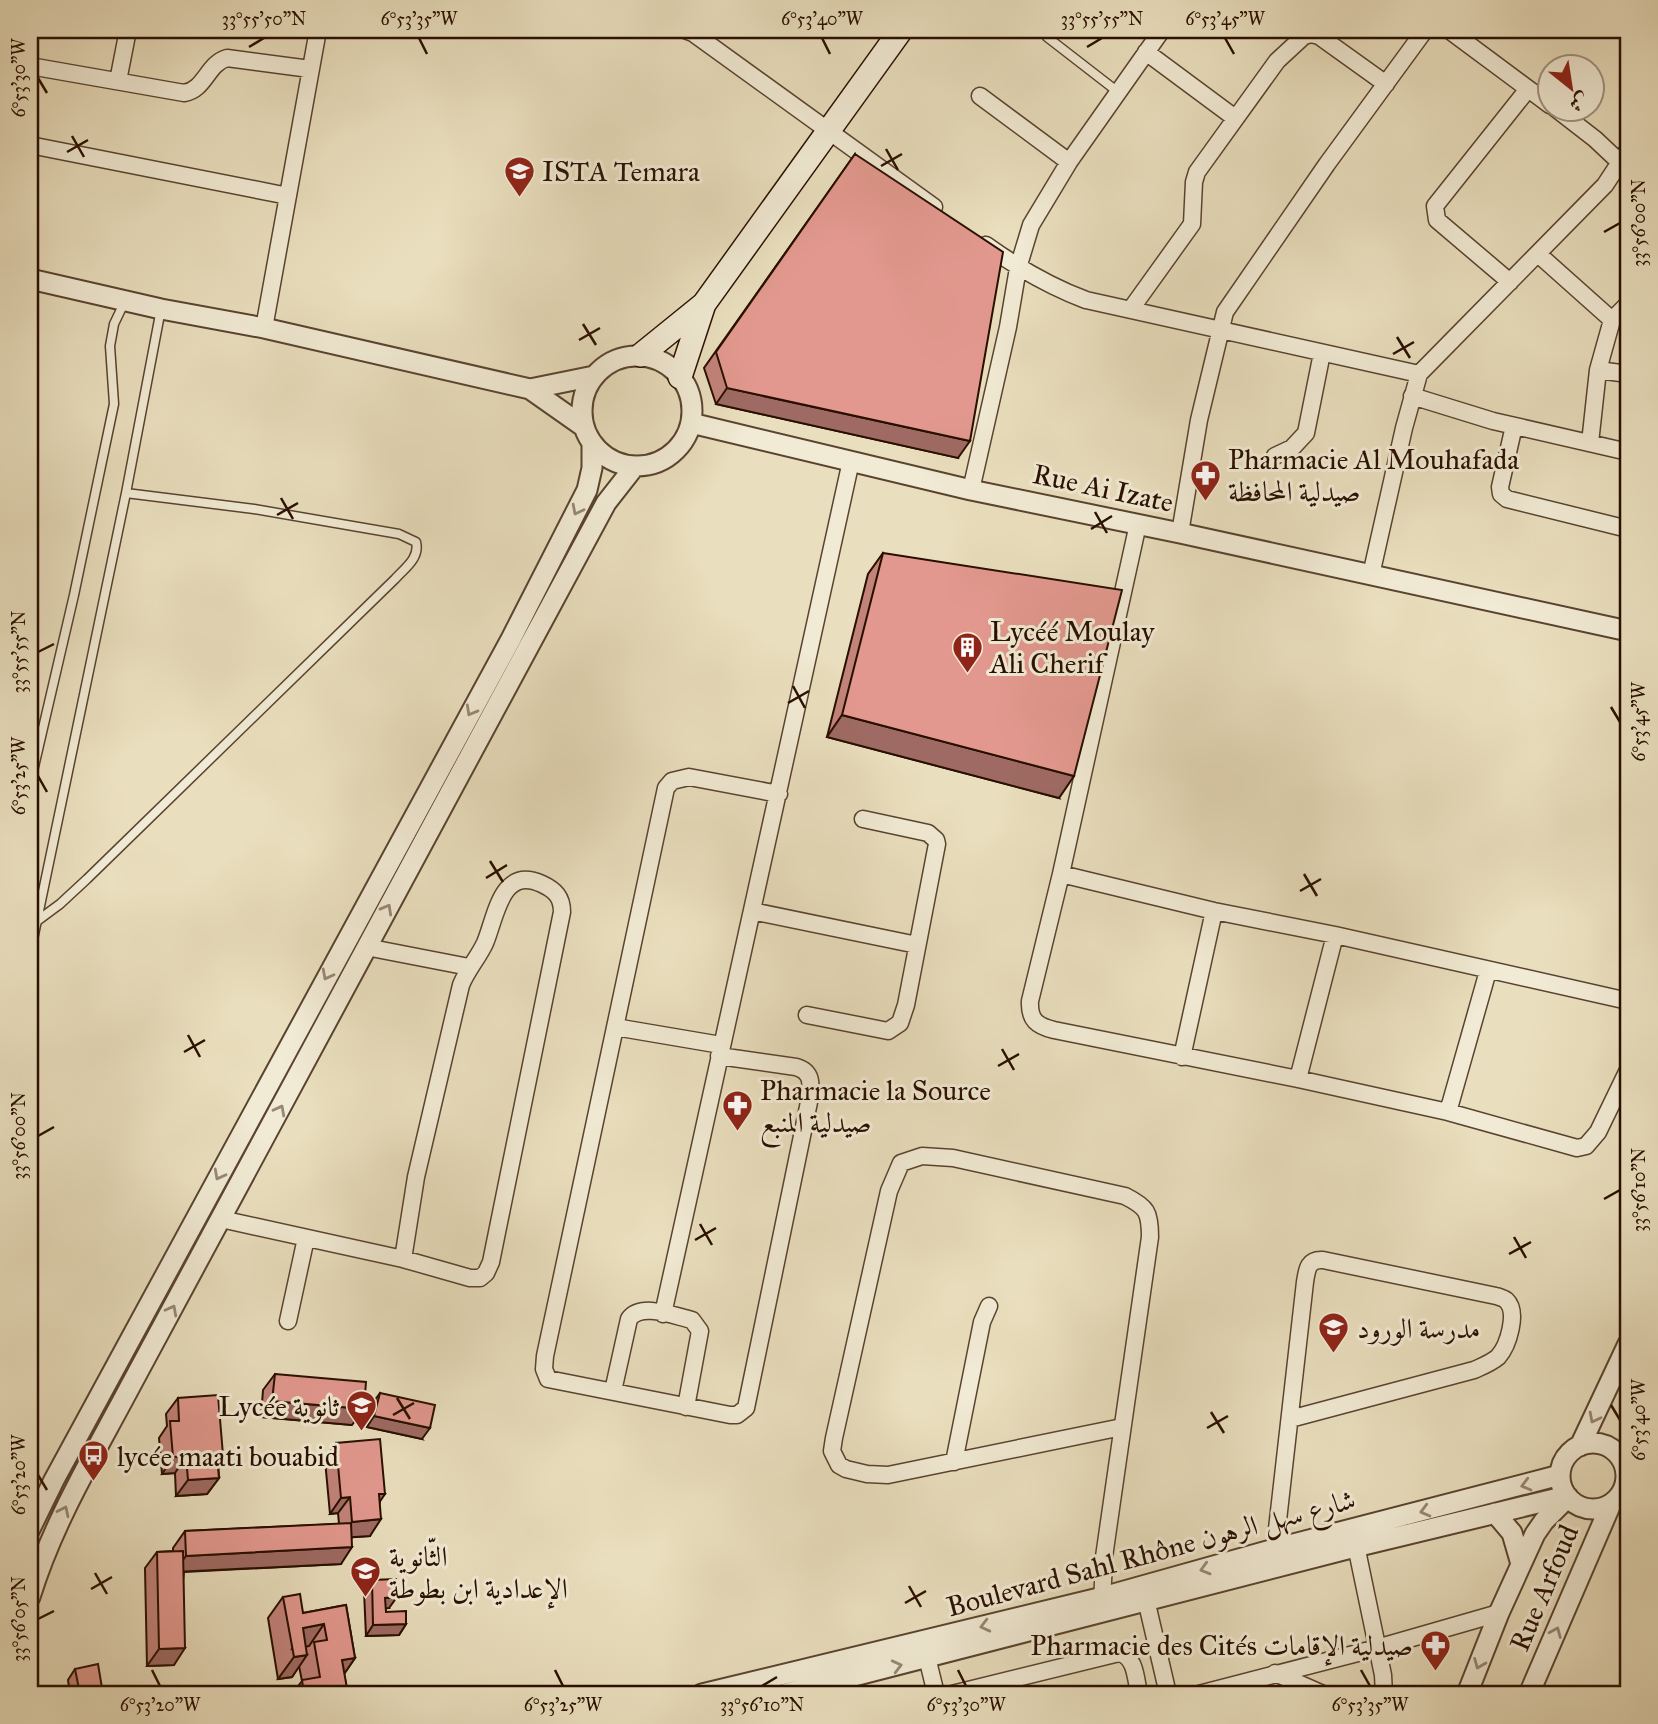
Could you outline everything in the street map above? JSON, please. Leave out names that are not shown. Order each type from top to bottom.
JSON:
[{"type":"main road","points":[[641,355],[704,304],[901,30]]},
{"type":"main road","points":[[680,377],[704,304]]},
{"type":"street","points":[[118,81],[128,30]]},
{"type":"street","points":[[264,328],[318,30]]},
{"type":"street","points":[[685,30],[942,213]]},
{"type":"street","points":[[971,490],[1008,327],[1018,268],[1031,225],[1069,162],[1162,30]]},
{"type":"street","points":[[1181,533],[1199,420],[1225,312],[1425,30]]},
{"type":"street","points":[[1449,30],[1536,95]]},
{"type":"street","points":[[1131,309],[1188,231],[1193,217],[1194,181],[1197,172],[1277,61],[1297,42],[1311,34],[1319,36],[1386,84]]},
{"type":"street","points":[[1146,52],[1235,118]]},
{"type":"street","points":[[30,66],[190,92],[215,64],[227,58],[310,69]]},
{"type":"street","points":[[1510,282],[1437,220],[1434,213],[1435,206],[1528,89]]},
{"type":"street","points":[[981,96],[1069,162]]},
{"type":"street","points":[[1371,575],[1419,374],[1605,185],[1625,161],[1573,122]]},
{"type":"street","points":[[30,145],[288,196]]},
{"type":"street","points":[[974,236],[1018,268],[1057,289],[1086,300],[1419,374]]},
{"type":"street","points":[[1538,254],[1612,320]]},
{"type":"street","points":[[30,279],[161,309],[264,328],[530,389],[594,376]]},
{"type":"street","points":[[1590,443],[1598,370],[1612,320],[1628,304]]},
{"type":"street","points":[[1275,456],[1292,448],[1306,433],[1322,353]]},
{"type":"street","points":[[30,1529],[561,541],[590,480],[588,436],[581,409],[585,391],[594,376],[615,360],[641,355],[656,359],[669,365],[689,391],[691,423],[683,441],[669,455],[652,464],[635,466],[619,463],[604,456],[588,436],[530,389]]},
{"type":"street","points":[[1598,370],[1628,374]]},
{"type":"street","points":[[1412,396],[1452,410],[1628,452]]},
{"type":"street","name":"Rue Ai Izate","points":[[691,423],[971,490],[1628,631]]},
{"type":"street","points":[[1514,426],[1500,486],[1507,499],[1628,529]]},
{"type":"street","points":[[663,1314],[851,461]]},
{"type":"street","points":[[30,1597],[41,1561],[67,1504],[606,503],[635,466]]},
{"type":"street","points":[[1138,524],[1061,874],[1030,1001],[1032,1018],[1037,1024],[1054,1030],[1448,1112],[1577,1147],[1586,1146],[1598,1132],[1628,1070]]},
{"type":"street","points":[[615,1027],[801,1068],[809,1076],[810,1092],[749,1402],[743,1412],[737,1415],[548,1379],[544,1364],[615,1027],[666,788],[672,781],[689,777],[779,794]]},
{"type":"street","points":[[807,1015],[881,1031],[894,1028],[900,1023],[906,1005],[936,854],[936,839],[922,832],[863,819]]},
{"type":"street","points":[[1061,874],[1214,911],[1335,934],[1628,1001]]},
{"type":"street","points":[[221,1219],[403,1259],[476,1279],[483,1276],[489,1267],[562,912],[562,904],[552,889],[535,881],[524,880],[506,888],[484,945],[469,967],[457,998],[416,1177],[403,1259]]},
{"type":"street","points":[[752,911],[916,945]]},
{"type":"street","points":[[1182,1057],[1214,911]]},
{"type":"street","points":[[1298,1079],[1335,934]]},
{"type":"street","points":[[366,947],[469,967]]},
{"type":"street","points":[[1448,1112],[1488,971]]},
{"type":"street","points":[[1102,1605],[1104,1557],[1150,1237],[1147,1211],[1140,1203],[1125,1196],[953,1158],[922,1156],[901,1163],[890,1192],[832,1451],[839,1465],[867,1474],[905,1473],[1122,1427]]},
{"type":"street","points":[[288,1321],[306,1238]]},
{"type":"street","points":[[1280,1557],[1278,1529],[1304,1282],[1307,1269],[1313,1261],[1323,1260],[1496,1296],[1506,1300],[1511,1309],[1506,1345],[1490,1363],[1474,1370],[1290,1419]]},
{"type":"street","points":[[954,1462],[982,1322],[989,1306]]},
{"type":"street","points":[[613,1391],[629,1319],[639,1310],[692,1320],[700,1331],[686,1407]]},
{"type":"street","points":[[1580,1446],[1602,1445],[1625,1458],[1626,1477],[1621,1495],[1596,1509],[1581,1507],[1567,1496],[1560,1475],[1566,1458],[1580,1446],[1628,1344]]},
{"type":"street","points":[[1521,1564],[1512,1534],[1493,1504],[1560,1475]]},
{"type":"street","name":"Rue Arfoud","points":[[1528,1694],[1621,1495]]},
{"type":"street","name":"Boulevard Sahl Rhône شارع سهل الرهون","points":[[784,1694],[925,1650],[1280,1557],[1493,1504],[1567,1496]]},
{"type":"street","name":"Rue Arfoud","points":[[1467,1694],[1521,1564],[1544,1521],[1567,1496]]},
{"type":"street","points":[[1354,1539],[1383,1675],[1384,1694]]},
{"type":"street","points":[[1144,1594],[1168,1694]]},
{"type":"street","points":[[1199,1694],[1499,1613]]},
{"type":"street","points":[[925,1650],[936,1694]]},
{"type":"street","name":"Boulevard Sahl Rhône شارع سهل الرهون","points":[[702,1694],[925,1650]]},
{"type":"street","points":[[952,1694],[1119,1653],[1129,1658],[1139,1694]]},
{"type":"street","points":[[1275,1673],[1323,1694]]},
{"type":"lane","points":[[1046,37],[1118,92]]},
{"type":"lane","points":[[30,784],[114,404],[110,346],[114,324],[125,301]]},
{"type":"lane","points":[[30,954],[126,493],[161,309]]},
{"type":"lane","points":[[37,920],[88,879],[395,579],[411,562],[416,552],[416,542],[399,534],[254,509],[126,493]]},
{"type":"building","points":[[855,154],[1003,252],[970,441],[727,388],[716,352]]},
{"type":"building","name":"Lycéé Moulay Ali Cherif","points":[[883,553],[1122,590],[1074,776],[842,715]]},
{"type":"building","points":[[275,1374],[366,1382],[364,1409],[272,1401]]},
{"type":"building","points":[[380,1393],[435,1405],[430,1428],[374,1416]]},
{"type":"building","points":[[218,1395],[223,1455],[217,1456],[219,1478],[188,1480],[186,1456],[173,1457],[170,1421],[179,1421],[178,1398]]},
{"type":"building","points":[[380,1439],[385,1494],[379,1494],[381,1519],[352,1522],[350,1497],[341,1498],[336,1443]]},
{"type":"building","points":[[351,1523],[352,1547],[186,1556],[185,1531]]},
{"type":"building","points":[[183,1551],[185,1648],[159,1649],[157,1552]]},
{"type":"building","points":[[396,1579],[397,1597],[385,1598],[386,1612],[406,1611],[406,1624],[373,1625],[372,1580]]},
{"type":"building","points":[[300,1594],[303,1613],[346,1605],[355,1658],[342,1660],[348,1694],[304,1694],[302,1680],[320,1677],[314,1642],[327,1640],[324,1624],[303,1628],[307,1655],[294,1657],[283,1597]]},
{"type":"building","points":[[98,1664],[103,1694],[80,1694],[75,1669]]},
{"type":"place","name":"ISTA Temara","points":[[519,198]]},
{"type":"place","name":"Pharmacie Al Mouhafada صيدلية المحافظة","points":[[1205,502]]},
{"type":"place","name":"Lycéé Moulay Ali Cherif","points":[[967,674]]},
{"type":"place","name":"Pharmacie la Source صيدلية المنبع","points":[[737,1133]]},
{"type":"place","name":"مدرسة الورود","points":[[1334,1355]]},
{"type":"place","name":"Lycée ثانوية","points":[[362,1433]]},
{"type":"place","name":"lycée maati bouabid","points":[[94,1483]]},
{"type":"place","name":"الثّانوية الإعدادية ابن بطوطة","points":[[366,1599]]},
{"type":"place","name":"Pharmacie des Cités صيدلية الإقامات","points":[[1436,1672]]}]
